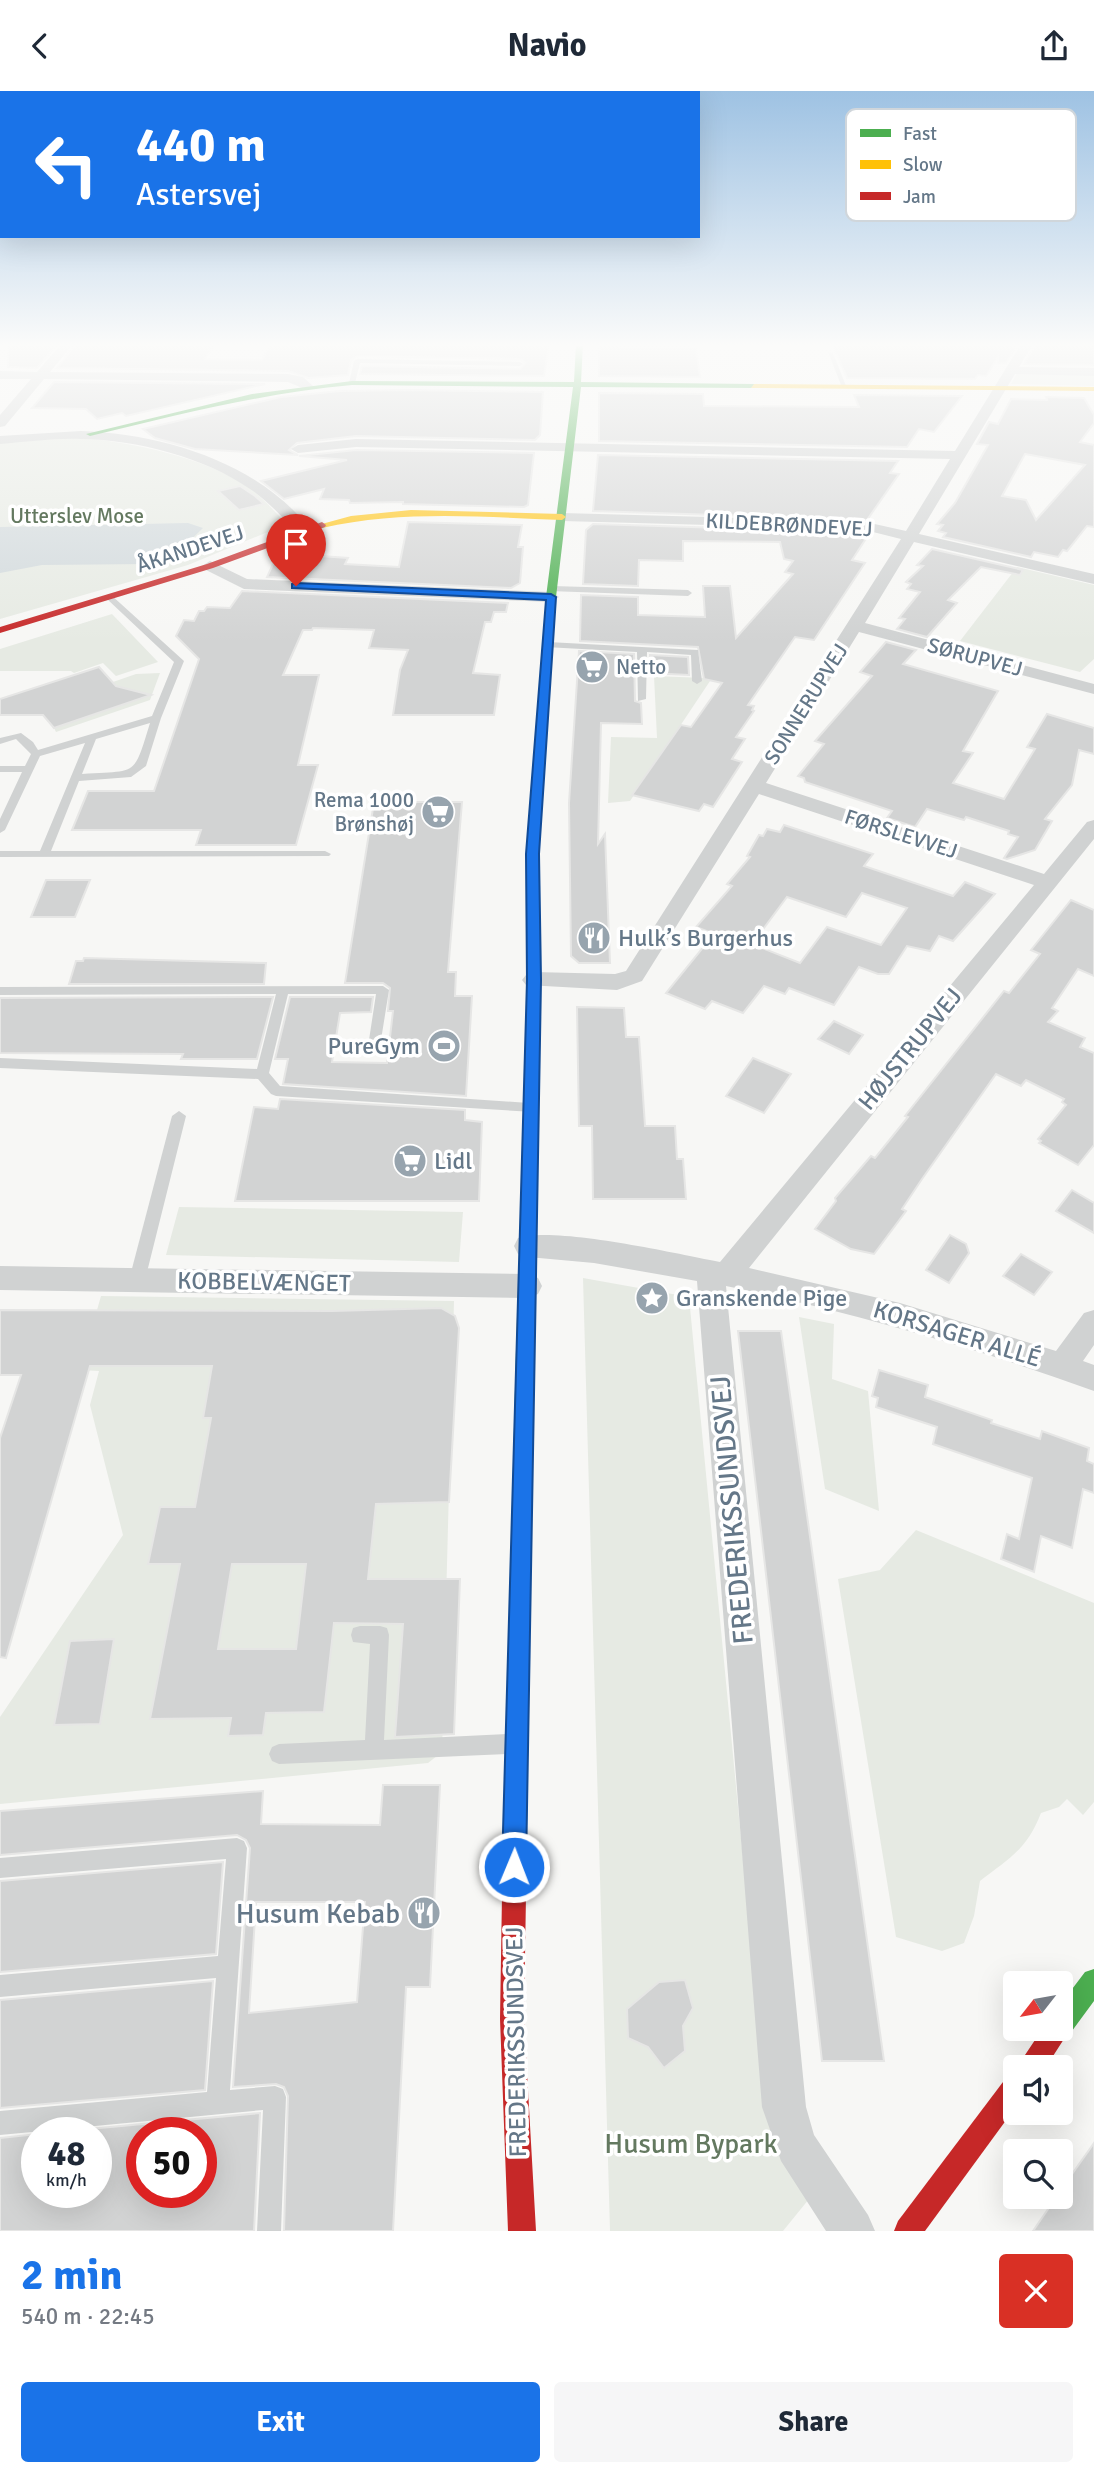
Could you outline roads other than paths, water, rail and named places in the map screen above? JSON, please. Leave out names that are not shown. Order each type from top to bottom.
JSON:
[{"type":"street","points":[[144,444],[233,473],[254,484],[303,530]]},
{"type":"street","points":[[299,449],[348,444]]},
{"type":"street","points":[[418,444],[959,455]]},
{"type":"street","name":"SONNERUPVEJ","points":[[534,980],[617,982],[634,976],[855,626],[966,444]]},
{"type":"street","name":"FREDERIKSSUNDSVEJ","points":[[522,2231],[512,2019],[534,980],[532,854],[551,593],[570,446]]},
{"type":"street","name":"ÅKANDEVEJ","points":[[0,630],[210,566],[303,530],[350,517],[402,513],[562,517]]},
{"type":"street","name":"KILDEBRØNDEVEJ","points":[[562,517],[860,525],[1088,578]]},
{"type":"street","points":[[1088,578],[1094,559]]},
{"type":"street","points":[[210,566],[244,583],[551,593]]},
{"type":"street","name":"SØRUPVEJ","points":[[855,626],[1094,689]]},
{"type":"street","name":"FØRSLEVVEJ","points":[[755,786],[1046,882]]},
{"type":"street","name":"HØJSTRUPVEJ","points":[[719,1273],[1094,826]]},
{"type":"street","name":"KORSAGER ALLÉ","points":[[528,1246],[582,1248],[719,1273],[902,1315],[1094,1378]]},
{"type":"street","name":"FREDERIKSSUNDSVEJ","points":[[719,1273],[783,2107],[796,2146],[852,2231]]},
{"type":"street","name":"KOBBELVÆNGET","points":[[0,1278],[528,1286]]},
{"type":"street","points":[[1062,1366],[1094,1322]]},
{"type":"street","points":[[1073,2009],[1094,1981]]},
{"type":"street","points":[[908,2231],[1003,2103]]},
{"type":"lane","points":[[551,593],[688,593]]},
{"type":"lane","points":[[76,778],[131,774],[142,764],[156,718],[179,661],[110,597]]},
{"type":"lane","points":[[548,645],[695,652],[697,681]]},
{"type":"lane","points":[[641,699],[642,650]]},
{"type":"lane","points":[[0,830],[36,754],[156,718]]},
{"type":"lane","points":[[0,741],[16,736],[29,744],[36,754]]},
{"type":"lane","points":[[44,854],[92,737]]},
{"type":"lane","points":[[0,769],[29,769]]},
{"type":"lane","points":[[0,854],[325,853]]},
{"type":"lane","points":[[262,1074],[283,990]]},
{"type":"lane","points":[[0,991],[383,990],[376,1040]]},
{"type":"lane","points":[[0,1063],[262,1074],[276,1091],[531,1108]]},
{"type":"lane","points":[[137,1280],[179,1116]]},
{"type":"lane","points":[[360,1635],[380,1635],[374,1750]]},
{"type":"lane","points":[[279,1754],[516,1744]]},
{"type":"lane","points":[[0,1868],[237,1848],[218,2102]]},
{"type":"lane","points":[[0,1986],[228,1966]]},
{"type":"lane","points":[[0,2123],[275,2097],[269,2231]]},
{"type":"place","name":"Netto","points":[[592,667]]},
{"type":"place","name":"Rema 1000 Brønshøj","points":[[438,812]]},
{"type":"place","name":"Hulk’s Burgerhus","points":[[594,938]]},
{"type":"place","name":"PureGym","points":[[444,1046]]},
{"type":"place","name":"Lidl","points":[[410,1161]]},
{"type":"place","name":"Granskende Pige","points":[[652,1298]]},
{"type":"place","name":"Husum Kebab","points":[[424,1913]]},
{"type":"park label","name":"Utterslev Mose","points":[[77,516]]},
{"type":"park label","name":"Husum Bypark","points":[[691,2143]]}]
